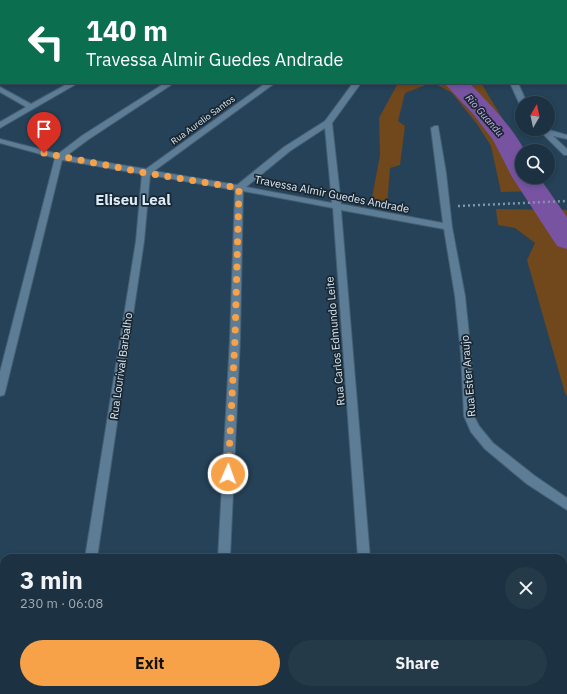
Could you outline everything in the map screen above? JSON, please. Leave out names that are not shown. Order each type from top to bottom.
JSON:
[{"type":"street","points":[[0,126],[72,84]]},
{"type":"street","points":[[0,392],[59,157],[86,137],[168,84]]},
{"type":"street","name":"Rua Aurelio Santos","points":[[146,173],[270,84]]},
{"type":"street","points":[[224,554],[235,339],[239,188],[287,149],[328,123],[356,84]]},
{"type":"street","points":[[514,84],[520,96]]},
{"type":"street","points":[[0,89],[31,107]]},
{"type":"street","name":"Rua Carlos Edmundo Leite","points":[[328,123],[337,207],[364,554]]},
{"type":"street","name":"Rua Ester Araujo","points":[[435,128],[448,227],[460,296],[466,354],[469,416],[475,429],[489,446],[531,480],[567,505]]},
{"type":"street","points":[[555,134],[567,137]]},
{"type":"street","points":[[549,136],[567,153]]},
{"type":"street","name":"Travessa Almir Guedes Andrade","points":[[0,141],[59,157],[239,188],[448,227]]},
{"type":"street","name":"Rua Lourival Barbalho","points":[[93,554],[140,241],[146,173]]},
{"type":"path","points":[[446,206],[567,202]]},
{"type":"shaded area","points":[[397,84],[428,84],[405,93],[398,121],[405,126],[400,165],[390,168],[387,206],[371,203],[380,155],[379,118]]},
{"type":"shaded area","points":[[436,84],[482,84],[518,144],[515,144],[515,184],[540,184],[544,191],[501,192],[491,146],[477,124],[452,93]]},
{"type":"shaded area","points":[[496,209],[566,210],[567,212],[567,396],[527,260],[535,243],[515,228],[498,225]]},
{"type":"waterway","name":"Rio Guandu","points":[[457,84],[482,109],[505,138],[515,157]]},
{"type":"waterway","name":"Rio Guandu","points":[[530,184],[567,239]]},
{"type":"district","name":"Eliseu Leal","points":[[133,200]]},
{"type":"route","points":[[44,153],[146,173],[239,188],[235,339],[228,474]]}]
